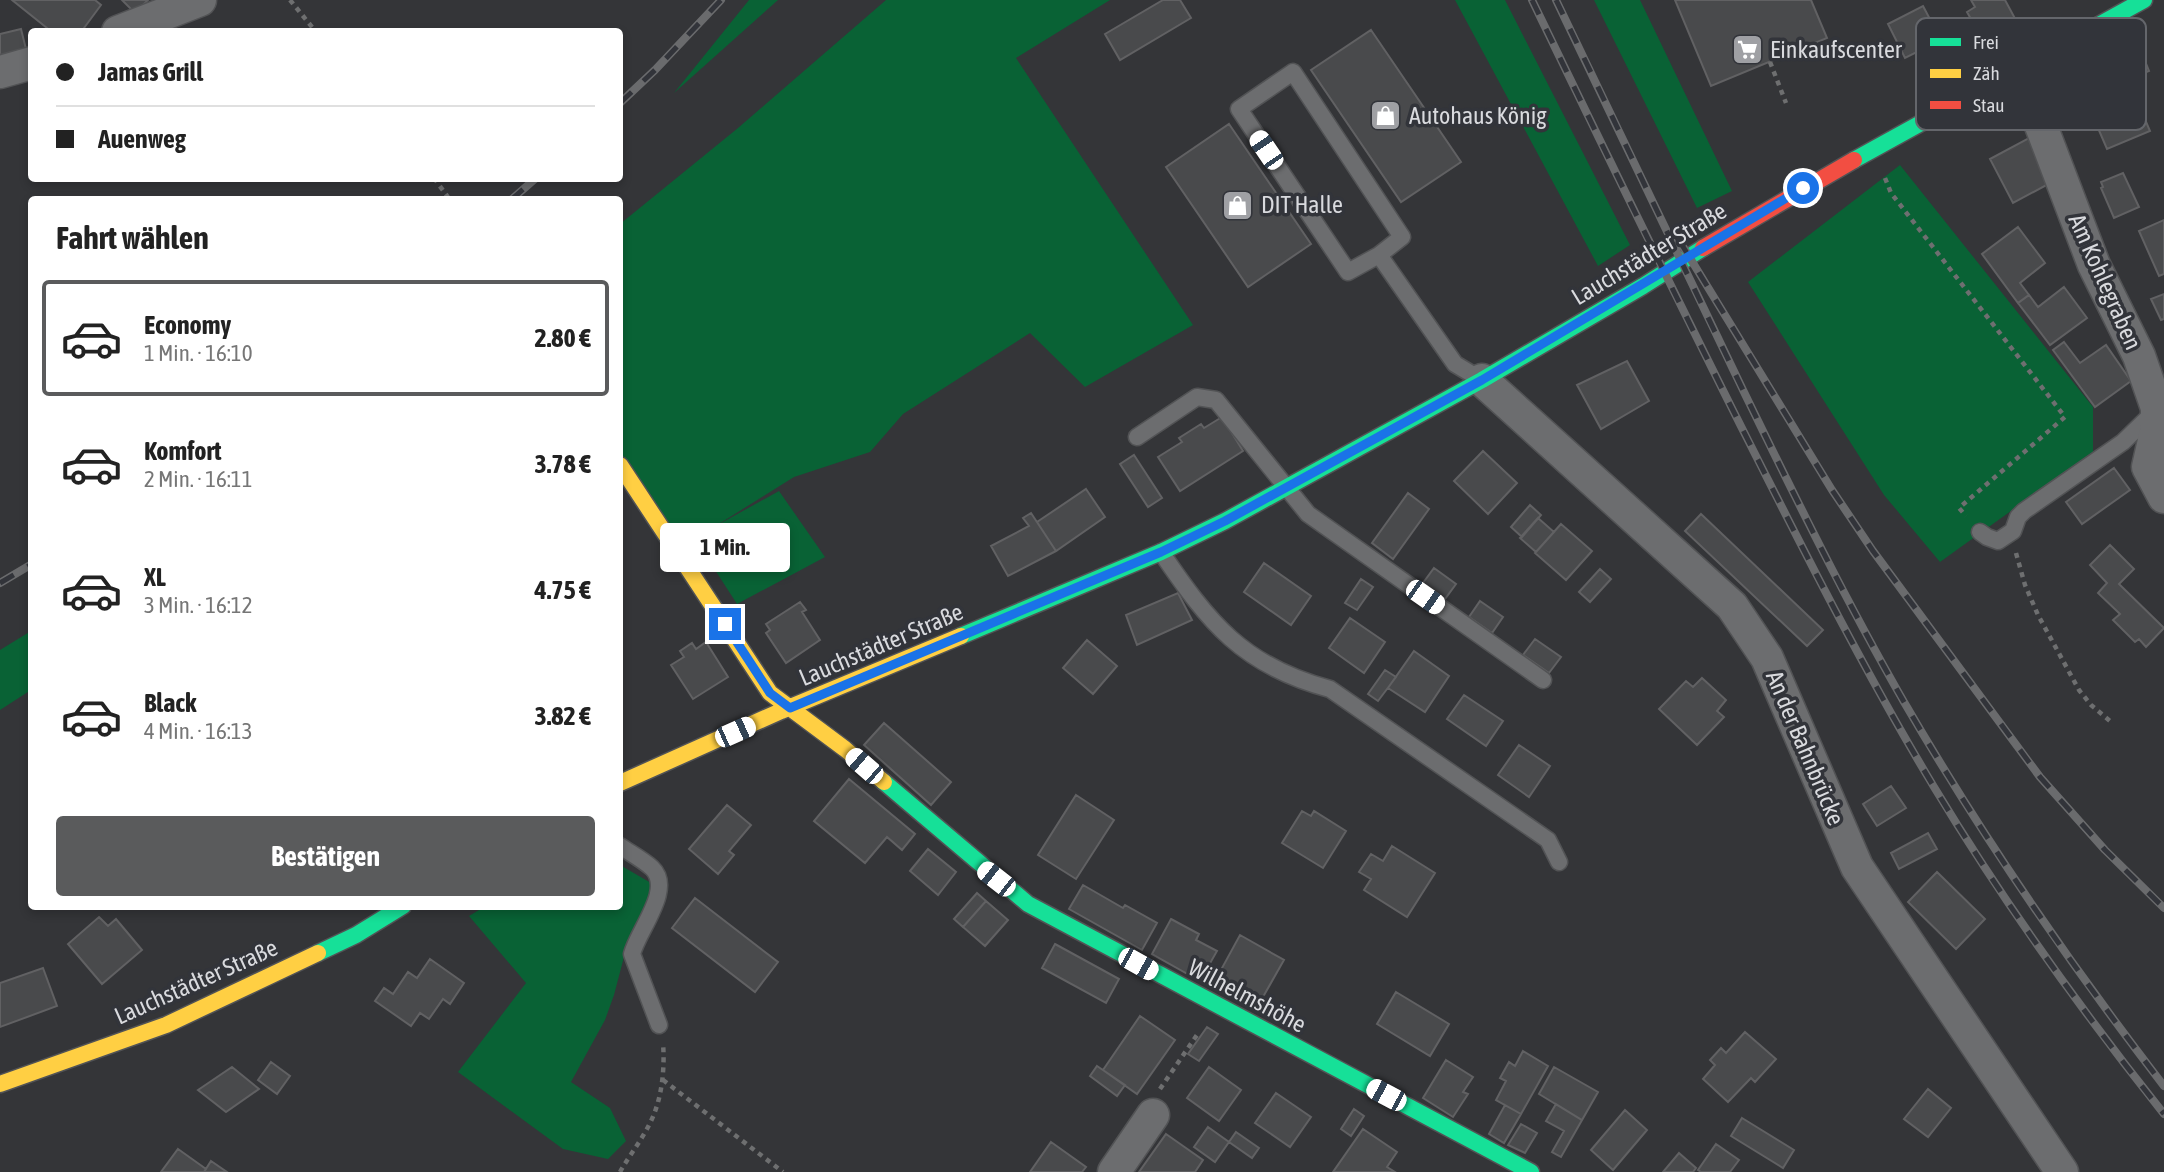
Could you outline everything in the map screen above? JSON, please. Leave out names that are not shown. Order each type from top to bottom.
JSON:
[{"type":"main road","name":"Lauchstädter Straße","points":[[2111,18],[2144,0]]},
{"type":"main road","name":"Lauchstädter Straße","points":[[623,782],[790,708],[1161,552],[1287,488],[1482,380],[1643,286],[1727,233],[1916,125]]},
{"type":"main road","name":"Wilhelmshöhe","points":[[623,470],[770,693],[845,749],[1028,904],[1531,1172]]},
{"type":"main road","name":"Lauchstädter Straße","points":[[0,1084],[166,1025],[356,935],[397,910]]},
{"type":"street","points":[[128,28],[200,0]]},
{"type":"street","points":[[0,72],[28,64]]},
{"type":"street","name":"Am Kohlegraben","points":[[2043,130],[2094,265],[2139,356],[2157,408],[2157,427],[2148,467],[2164,497]]},
{"type":"street","name":"An der Bahnbrücke","points":[[1482,380],[1732,606],[1767,658],[1857,867],[2062,1172]]},
{"type":"street","points":[[1114,1172],[1153,1115]]},
{"type":"lane","points":[[1293,72],[1402,237],[1379,255],[1348,272],[1239,109],[1293,72]]},
{"type":"lane","points":[[1379,255],[1455,364],[1482,380]]},
{"type":"lane","points":[[1138,437],[1197,397],[1216,400],[1308,514],[1543,680]]},
{"type":"lane","points":[[1979,532],[1998,541],[2012,531],[2024,510],[2123,442],[2157,408]]},
{"type":"lane","points":[[1161,552],[1192,597],[1233,642],[1268,666],[1304,682],[1330,689],[1548,840],[1559,862]]},
{"type":"lane","points":[[623,848],[651,867],[658,876],[660,888],[656,901],[632,954],[659,1025]]},
{"type":"path","points":[[290,0],[313,28]]},
{"type":"path","points":[[1770,62],[1786,103]]},
{"type":"path","points":[[1874,148],[1891,193],[2065,417],[1959,508],[1979,532]]},
{"type":"path","points":[[2012,531],[2021,573],[2038,615],[2079,690],[2091,705],[2110,721]]},
{"type":"path","points":[[1153,1115],[1153,1099],[1217,1005]]},
{"type":"path","points":[[628,1172],[621,1170],[650,1123],[662,1080],[663,1041],[659,1025]]},
{"type":"path","points":[[662,1080],[783,1172]]},
{"type":"green space","points":[[749,0],[778,0],[674,93]]},
{"type":"green space","points":[[886,0],[1110,0],[1016,58],[1193,325],[1085,387],[1030,333],[903,414],[870,452],[794,477],[714,527],[779,491],[825,557],[737,604],[695,539],[681,547],[623,458],[623,222],[738,128]]},
{"type":"green space","points":[[1455,0],[1505,0],[1630,245],[1598,266]]},
{"type":"green space","points":[[1594,0],[1640,0],[1732,191],[1697,208]]},
{"type":"green space","points":[[1900,165],[2093,407],[2093,452],[1940,562],[1884,495],[1748,282]]},
{"type":"green space","points":[[28,633],[28,692],[0,710],[0,650]]},
{"type":"green space","points":[[623,867],[651,883],[650,898],[625,953],[605,1020],[571,1082],[610,1108],[626,1141],[608,1159],[563,1149],[458,1072],[526,983],[469,916],[479,910],[623,910]]},
{"type":"building","points":[[12,0],[95,0],[101,5],[84,28],[47,28]]},
{"type":"building","points":[[122,0],[148,0],[135,13]]},
{"type":"building","points":[[1163,0],[1180,0],[1191,18],[1120,60],[1105,34]]},
{"type":"building","name":"Einkaufscenter","points":[[1675,0],[1811,0],[1827,38],[1711,86]]},
{"type":"building","points":[[1971,0],[2005,0],[2015,18],[1970,18],[1967,12],[1975,7]]},
{"type":"building","points":[[1923,6],[1929,18],[1916,18],[1916,52],[1905,58],[1888,24]]},
{"type":"building","points":[[21,29],[27,53],[0,60],[0,34]]},
{"type":"building","name":"Autohaus König","points":[[1371,30],[1461,162],[1401,202],[1311,70]]},
{"type":"building","points":[[2146,122],[2150,131],[2107,149],[2099,130],[2146,130]]},
{"type":"building","name":"DIT Halle","points":[[1229,124],[1311,244],[1248,287],[1166,167]]},
{"type":"building","points":[[2029,138],[2052,182],[2013,203],[1990,159]]},
{"type":"building","points":[[2123,173],[2139,207],[2114,218],[2101,182]]},
{"type":"building","points":[[2164,220],[2164,274],[2159,276],[2139,231]]},
{"type":"building","points":[[2018,227],[2045,263],[2020,283],[2029,295],[2018,303],[1982,254]]},
{"type":"building","points":[[2064,287],[2087,318],[2050,345],[2018,303],[2029,295],[2038,307]]},
{"type":"building","points":[[2164,294],[2164,319],[2161,320],[2151,299]]},
{"type":"building","points":[[2064,342],[2080,363],[2106,345],[2131,381],[2095,407],[2053,350]]},
{"type":"building","points":[[1627,361],[1649,401],[1601,429],[1577,385]]},
{"type":"building","points":[[1222,417],[1243,451],[1180,491],[1158,457],[1182,442],[1179,438],[1201,424],[1204,428]]},
{"type":"building","points":[[1483,451],[1517,483],[1488,514],[1454,481]]},
{"type":"building","points":[[1134,455],[1162,498],[1148,507],[1120,464]]},
{"type":"building","points":[[2114,468],[2130,490],[2082,524],[2066,502]]},
{"type":"building","points":[[1086,489],[1105,517],[1056,551],[1037,522]]},
{"type":"building","points":[[1408,493],[1429,509],[1393,559],[1372,543]]},
{"type":"building","points":[[1530,505],[1541,515],[1522,537],[1511,527]]},
{"type":"building","points":[[1031,513],[1056,551],[1008,576],[991,546],[1029,526],[1023,518]]},
{"type":"building","points":[[1701,514],[1823,630],[1807,646],[1685,531]]},
{"type":"building","points":[[1538,518],[1554,532],[1536,552],[1520,538]]},
{"type":"building","points":[[1561,524],[1592,551],[1566,580],[1535,553]]},
{"type":"building","points":[[2110,545],[2134,569],[2119,584],[2164,628],[2146,647],[2139,639],[2135,642],[2113,620],[2120,614],[2098,593],[2107,583],[2090,565]]},
{"type":"building","points":[[1264,563],[1311,596],[1291,625],[1244,592]]},
{"type":"building","points":[[1434,568],[1456,584],[1445,599],[1423,583]]},
{"type":"building","points":[[1600,569],[1611,579],[1590,602],[1579,592]]},
{"type":"building","points":[[1361,579],[1373,587],[1357,610],[1345,603]]},
{"type":"building","points":[[1178,593],[1192,620],[1137,645],[1126,615]]},
{"type":"building","points":[[1480,601],[1503,617],[1492,633],[1469,617]]},
{"type":"building","points":[[800,602],[806,610],[802,612],[820,640],[786,663],[766,633],[770,630],[766,624]]},
{"type":"building","points":[[1350,618],[1385,642],[1364,673],[1329,648]]},
{"type":"building","points":[[1535,639],[1561,657],[1549,673],[1523,655]]},
{"type":"building","points":[[1087,640],[1117,666],[1093,694],[1063,668]]},
{"type":"building","points":[[706,642],[728,677],[693,699],[671,665],[684,657],[680,651],[692,643],[696,649]]},
{"type":"building","points":[[1414,651],[1449,676],[1425,712],[1388,688]]},
{"type":"building","points":[[1385,670],[1396,677],[1378,701],[1368,694]]},
{"type":"building","points":[[1702,678],[1726,700],[1717,711],[1724,717],[1697,745],[1659,709],[1686,681],[1693,687]]},
{"type":"building","points":[[1464,695],[1503,721],[1486,746],[1447,719]]},
{"type":"building","points":[[884,723],[951,782],[931,805],[864,745]]},
{"type":"building","points":[[1519,745],[1550,766],[1529,797],[1498,775]]},
{"type":"building","points":[[849,779],[915,834],[902,850],[887,837],[865,863],[814,821]]},
{"type":"building","points":[[1891,786],[1906,808],[1877,826],[1863,804]]},
{"type":"building","points":[[1076,795],[1114,820],[1076,879],[1038,855]]},
{"type":"building","points":[[727,805],[751,825],[729,851],[734,855],[718,874],[689,849]]},
{"type":"building","points":[[1302,811],[1311,816],[1314,811],[1346,831],[1323,868],[1282,843]]},
{"type":"building","points":[[1928,833],[1937,849],[1899,869],[1891,853]]},
{"type":"building","points":[[1392,846],[1435,873],[1407,917],[1364,890],[1371,879],[1359,872],[1371,854],[1383,861]]},
{"type":"building","points":[[928,849],[956,872],[938,895],[910,871]]},
{"type":"building","points":[[1937,872],[1985,919],[1956,949],[1908,902]]},
{"type":"building","points":[[1083,885],[1123,908],[1125,905],[1157,923],[1142,950],[1069,909]]},
{"type":"building","points":[[977,893],[986,901],[963,927],[954,919]]},
{"type":"building","points":[[695,898],[778,962],[755,992],[672,928]]},
{"type":"building","points":[[986,901],[1008,920],[985,946],[963,927]]},
{"type":"building","points":[[99,917],[108,926],[116,919],[142,950],[102,984],[68,944]]},
{"type":"building","points":[[1171,919],[1199,934],[1196,940],[1217,951],[1200,981],[1152,954]]},
{"type":"building","points":[[1240,935],[1284,960],[1259,1004],[1216,979]]},
{"type":"building","points":[[1055,944],[1119,979],[1106,1003],[1042,968]]},
{"type":"building","points":[[430,959],[464,983],[450,1004],[443,999],[429,1019],[420,1013],[411,1026],[375,1001],[384,988],[393,994],[408,972],[417,978]]},
{"type":"building","points":[[43,968],[57,1006],[0,1027],[0,983]]},
{"type":"building","points":[[1396,992],[1449,1024],[1430,1056],[1377,1024]]},
{"type":"building","points":[[1140,1016],[1175,1040],[1137,1094],[1103,1070]]},
{"type":"building","points":[[1207,1027],[1218,1034],[1199,1061],[1188,1054]]},
{"type":"building","points":[[1745,1032],[1776,1059],[1755,1082],[1751,1078],[1728,1102],[1703,1079],[1715,1065],[1710,1060],[1721,1048],[1726,1053]]},
{"type":"building","points":[[1523,1051],[1548,1066],[1521,1114],[1496,1100],[1506,1081],[1500,1078],[1509,1062],[1515,1066]]},
{"type":"building","points":[[1446,1060],[1473,1077],[1463,1092],[1468,1094],[1453,1117],[1423,1098]]},
{"type":"building","points":[[271,1062],[290,1076],[277,1094],[258,1080]]},
{"type":"building","points":[[1097,1066],[1125,1085],[1117,1096],[1090,1076]]},
{"type":"building","points":[[232,1067],[259,1089],[226,1112],[198,1090]]},
{"type":"building","points":[[1209,1067],[1241,1090],[1219,1121],[1187,1098]]},
{"type":"building","points":[[1554,1067],[1598,1092],[1582,1120],[1539,1094]]},
{"type":"building","points":[[1928,1089],[1951,1108],[1928,1137],[1904,1119]]},
{"type":"building","points":[[1276,1093],[1311,1117],[1290,1147],[1255,1123]]},
{"type":"building","points":[[1556,1104],[1582,1120],[1561,1157],[1552,1152],[1564,1131],[1546,1121]]},
{"type":"building","points":[[1505,1105],[1521,1114],[1504,1143],[1489,1134]]},
{"type":"building","points":[[1354,1109],[1364,1116],[1351,1136],[1341,1129]]},
{"type":"building","points":[[1625,1110],[1647,1130],[1613,1170],[1591,1150]]},
{"type":"building","points":[[1742,1118],[1794,1150],[1783,1168],[1731,1136]]},
{"type":"building","points":[[1521,1124],[1537,1133],[1525,1153],[1508,1145]]},
{"type":"building","points":[[1208,1127],[1229,1142],[1215,1162],[1194,1147]]},
{"type":"building","points":[[1363,1129],[1397,1152],[1387,1167],[1395,1172],[1333,1172]]},
{"type":"building","points":[[1236,1132],[1259,1148],[1252,1158],[1229,1142]]},
{"type":"building","points":[[1166,1134],[1203,1160],[1195,1172],[1139,1172]]},
{"type":"building","points":[[1051,1142],[1086,1167],[1082,1172],[1030,1172]]},
{"type":"building","points":[[1716,1144],[1739,1160],[1730,1172],[1701,1172],[1698,1170]]},
{"type":"building","points":[[178,1149],[206,1169],[204,1172],[161,1172]]},
{"type":"building","points":[[1679,1153],[1696,1168],[1693,1172],[1663,1172]]},
{"type":"building","points":[[211,1161],[227,1172],[204,1172]]},
{"type":"railway","points":[[623,100],[721,0]]},
{"type":"railway","points":[[1532,0],[1726,396],[1886,705],[1960,830],[2015,913],[2073,995],[2164,1114]]},
{"type":"railway","points":[[1556,0],[1782,469],[1841,587],[1904,702],[1995,850],[2094,993],[2164,1086]]},
{"type":"railway","points":[[516,196],[531,182]]},
{"type":"railway","points":[[1682,245],[1832,490],[1873,551],[2040,777],[2105,850],[2164,908]]},
{"type":"railway","points":[[0,583],[28,566]]},
{"type":"traffic: fast","points":[[2111,18],[2144,0]]},
{"type":"traffic: fast","points":[[1854,160],[1916,126]]},
{"type":"traffic: fast","points":[[961,636],[1161,552],[1225,521],[1482,380],[1703,248]]},
{"type":"traffic: fast","points":[[884,782],[1028,904],[1531,1172]]},
{"type":"traffic: fast","points":[[318,953],[356,935],[397,910]]},
{"type":"traffic: slow","points":[[623,470],[770,693],[884,782]]},
{"type":"traffic: slow","points":[[623,782],[781,711],[961,636]]},
{"type":"traffic: slow","points":[[0,1084],[166,1025],[318,953]]},
{"type":"traffic: jam","points":[[1703,248],[1854,160]]},
{"type":"place","name":"Einkaufscenter","points":[[1747,50]]},
{"type":"place","name":"Autohaus König","points":[[1386,116]]},
{"type":"place","name":"DIT Halle","points":[[1238,205]]},
{"type":"route","points":[[725,624],[770,693],[790,708],[1161,552],[1225,521],[1482,380],[1803,188]]}]
